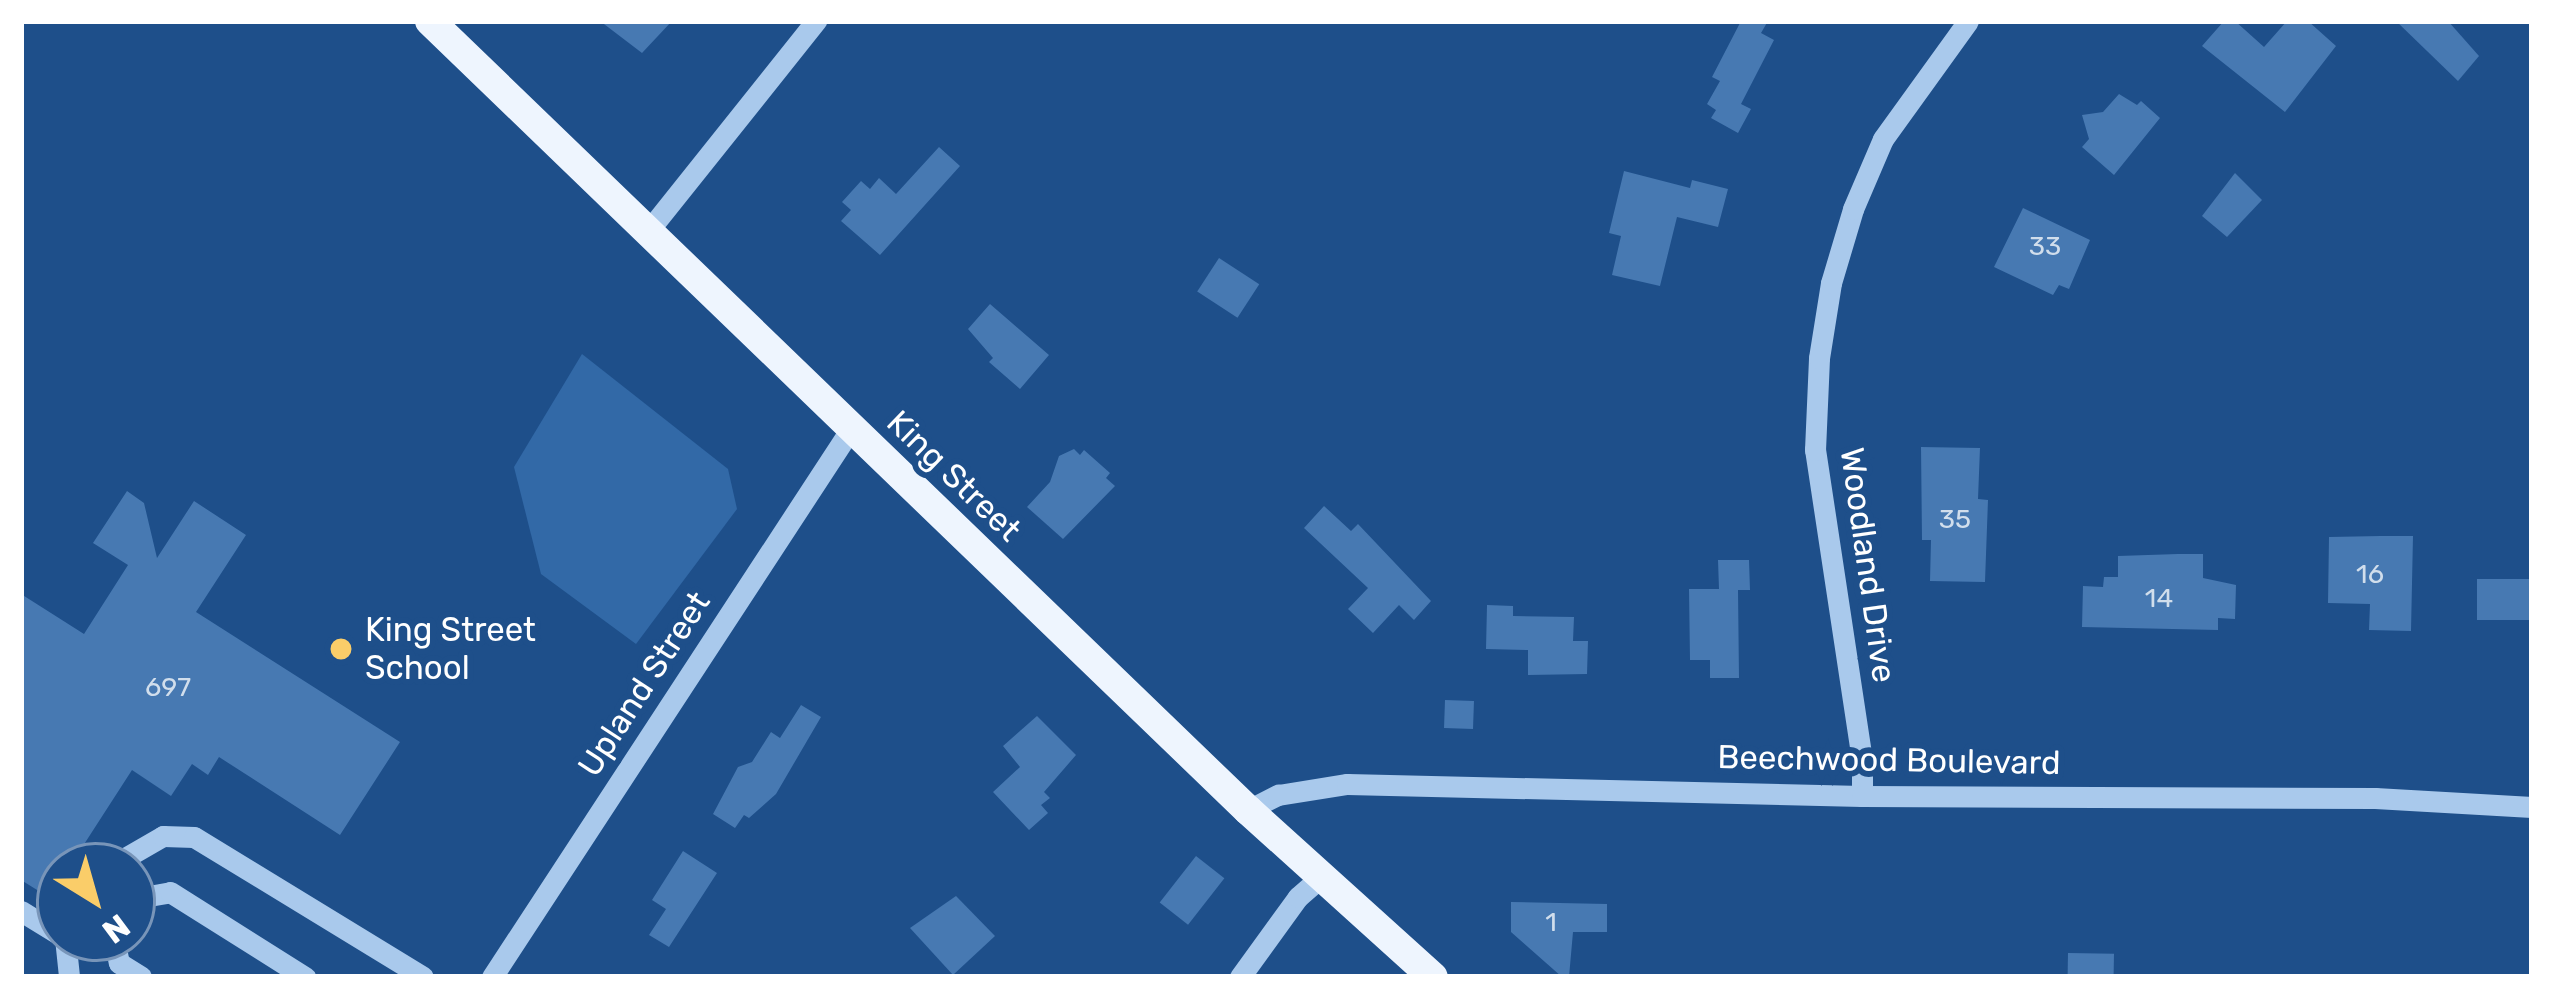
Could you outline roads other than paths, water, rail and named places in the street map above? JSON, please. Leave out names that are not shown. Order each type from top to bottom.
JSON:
[{"type":"main road","name":"King Street","points":[[430,21],[1248,810],[1433,977]]},
{"type":"street","points":[[649,230],[815,21]]},
{"type":"street","name":"Woodland Drive","points":[[1862,796],[1857,718],[1815,450],[1819,358],[1847,227],[1883,139],[1968,21]]},
{"type":"street","name":"Upland Street","points":[[492,977],[852,427]]},
{"type":"street","name":"Beechwood Boulevard","points":[[1248,810],[1278,795],[1347,784],[1862,796],[2374,798],[2532,807]]},
{"type":"street","points":[[153,842],[163,836],[194,837],[414,975]]},
{"type":"street","points":[[1240,977],[1298,897],[1324,874]]},
{"type":"street","points":[[156,895],[170,892],[305,977]]},
{"type":"place","name":"King Street School","points":[[341,649]]}]
